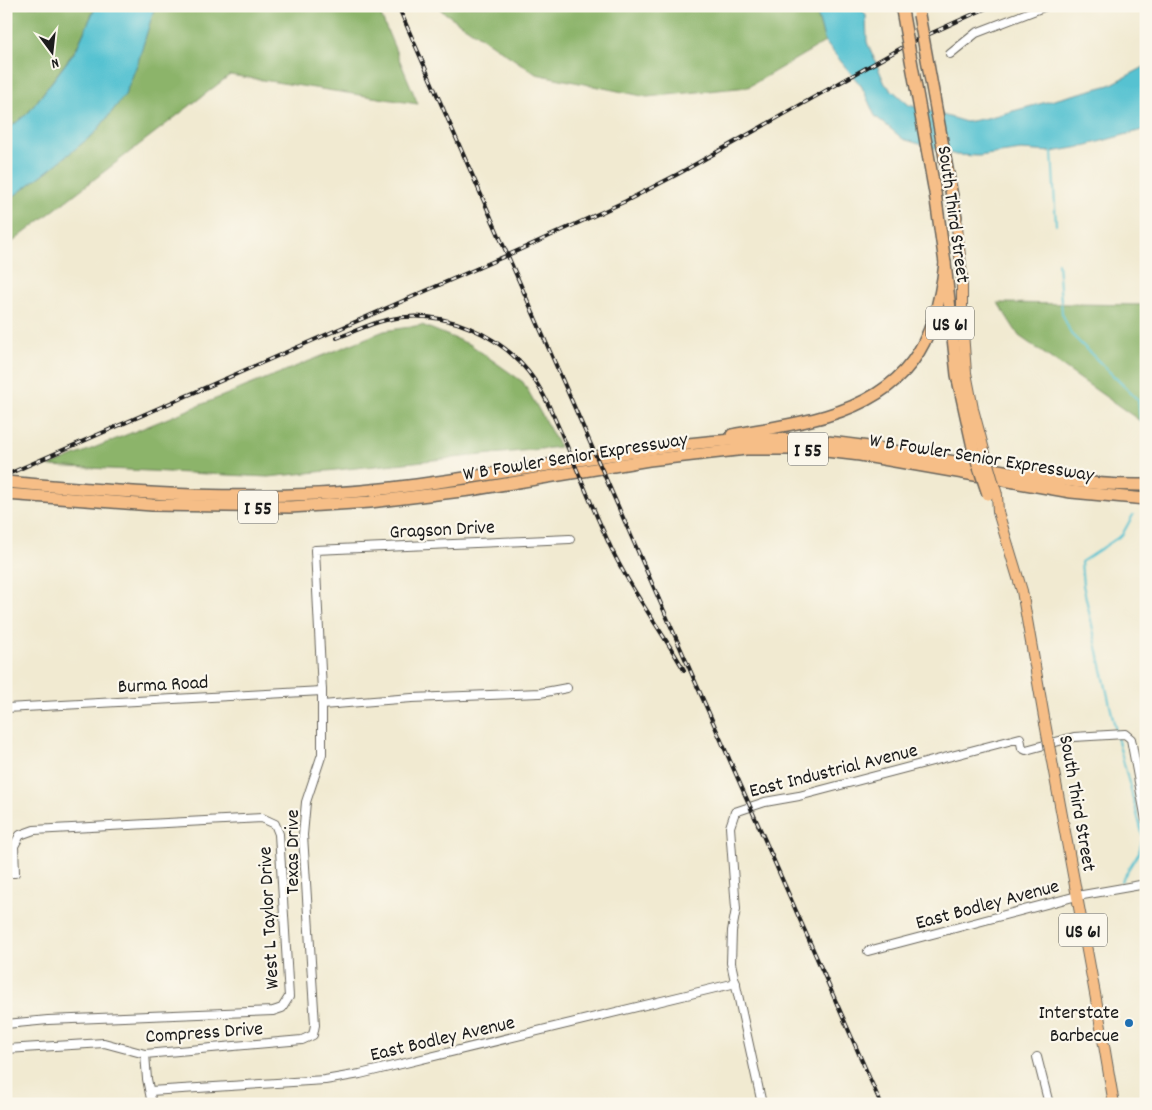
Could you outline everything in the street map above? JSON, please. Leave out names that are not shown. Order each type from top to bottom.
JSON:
[{"type":"highway","name":"South Third Street","points":[[902,8],[935,193],[945,263],[957,375],[992,494]]},
{"type":"highway","name":"South Third Street","points":[[918,11],[956,217]]},
{"type":"highway","points":[[694,442],[824,417],[856,406],[890,387],[908,367],[927,338],[936,316],[942,290],[945,263]]},
{"type":"highway","name":"W B Fowler Senior Expressway","points":[[6,482],[114,492],[195,496],[268,496],[330,493],[442,481],[694,442],[774,439],[851,443],[1065,481],[1124,486],[1146,485]]},
{"type":"highway","name":"W B Fowler Senior Expressway","points":[[6,494],[152,505],[290,507],[370,502],[470,490],[649,460],[746,449],[809,449],[870,457],[1071,492],[1146,499]]},
{"type":"main road","name":"South Third Street","points":[[956,217],[962,276],[962,318],[966,373],[979,451]]},
{"type":"main road","name":"South Third Street","points":[[992,494],[1022,591],[1114,1104]]},
{"type":"street","points":[[950,54],[976,32],[1046,6]]},
{"type":"street","name":"Gragson Drive","points":[[315,550],[570,539]]},
{"type":"street","name":"Texas Drive","points":[[313,1035],[315,1025],[303,835],[306,802],[322,754],[322,691],[315,550]]},
{"type":"street","points":[[322,705],[412,698],[540,693],[566,688]]},
{"type":"street","name":"Burma Road","points":[[6,708],[322,691]]},
{"type":"street","name":"East Industrial Avenue","points":[[736,983],[731,963],[732,931],[736,909],[730,836],[731,821],[735,812],[765,802],[799,796],[1020,738],[1022,748],[1026,750],[1074,737],[1125,734],[1131,739],[1146,820]]},
{"type":"street","name":"West L Taylor Drive","points":[[6,873],[15,873],[14,846],[20,835],[34,830],[262,818],[275,824],[279,834],[289,997],[282,1008],[273,1012],[56,1019],[6,1024]]},
{"type":"street","name":"East Bodley Avenue","points":[[868,951],[1077,896],[1146,884]]},
{"type":"street","points":[[736,983],[762,1104]]},
{"type":"street","name":"East Bodley Avenue","points":[[150,1092],[325,1080],[360,1074],[736,983]]},
{"type":"street","name":"Compress Drive","points":[[6,1049],[104,1043],[145,1054],[302,1040],[313,1035]]},
{"type":"street","points":[[145,1054],[152,1104]]},
{"type":"street","points":[[1038,1057],[1049,1104]]},
{"type":"green space","points":[[6,6],[96,6],[76,49],[29,112],[6,131]]},
{"type":"green space","points":[[155,6],[377,6],[418,104],[230,75],[6,247],[6,202],[95,133],[125,95],[138,62]]},
{"type":"green space","points":[[439,6],[815,6],[825,42],[748,87],[647,97],[536,74],[442,11]]},
{"type":"green space","points":[[998,303],[1146,305],[1146,425],[1019,336]]},
{"type":"green space","points":[[422,325],[471,345],[523,382],[560,447],[268,477],[49,466],[384,331]]},
{"type":"water","points":[[96,6],[155,6],[138,62],[125,95],[95,133],[6,202],[6,131],[29,112],[76,50]]},
{"type":"water","points":[[815,6],[859,6],[866,15],[867,42],[885,84],[909,105],[966,122],[1110,85],[1146,66],[1146,129],[1080,147],[1052,152],[1021,150],[979,156],[956,155],[903,139],[875,116],[862,87],[825,42]]},
{"type":"waterway","points":[[1052,150],[1056,225]]},
{"type":"waterway","points":[[1058,263],[1062,313],[1071,334],[1138,400],[1140,421]]},
{"type":"waterway","points":[[1116,732],[1083,585],[1081,562],[1122,535],[1133,515]]},
{"type":"waterway","points":[[1117,737],[1143,837],[1139,852],[1121,881]]},
{"type":"railway","points":[[398,6],[881,1104]]},
{"type":"railway","points":[[6,475],[517,251],[626,201],[678,174],[912,42],[991,6]]},
{"type":"railway","points":[[337,338],[386,320],[407,317],[429,317],[450,321],[470,328],[489,338],[522,364],[539,386],[548,404],[620,566],[684,670]]},
{"type":"place","name":"Interstate Barbecue","points":[[1129,1023]]}]
